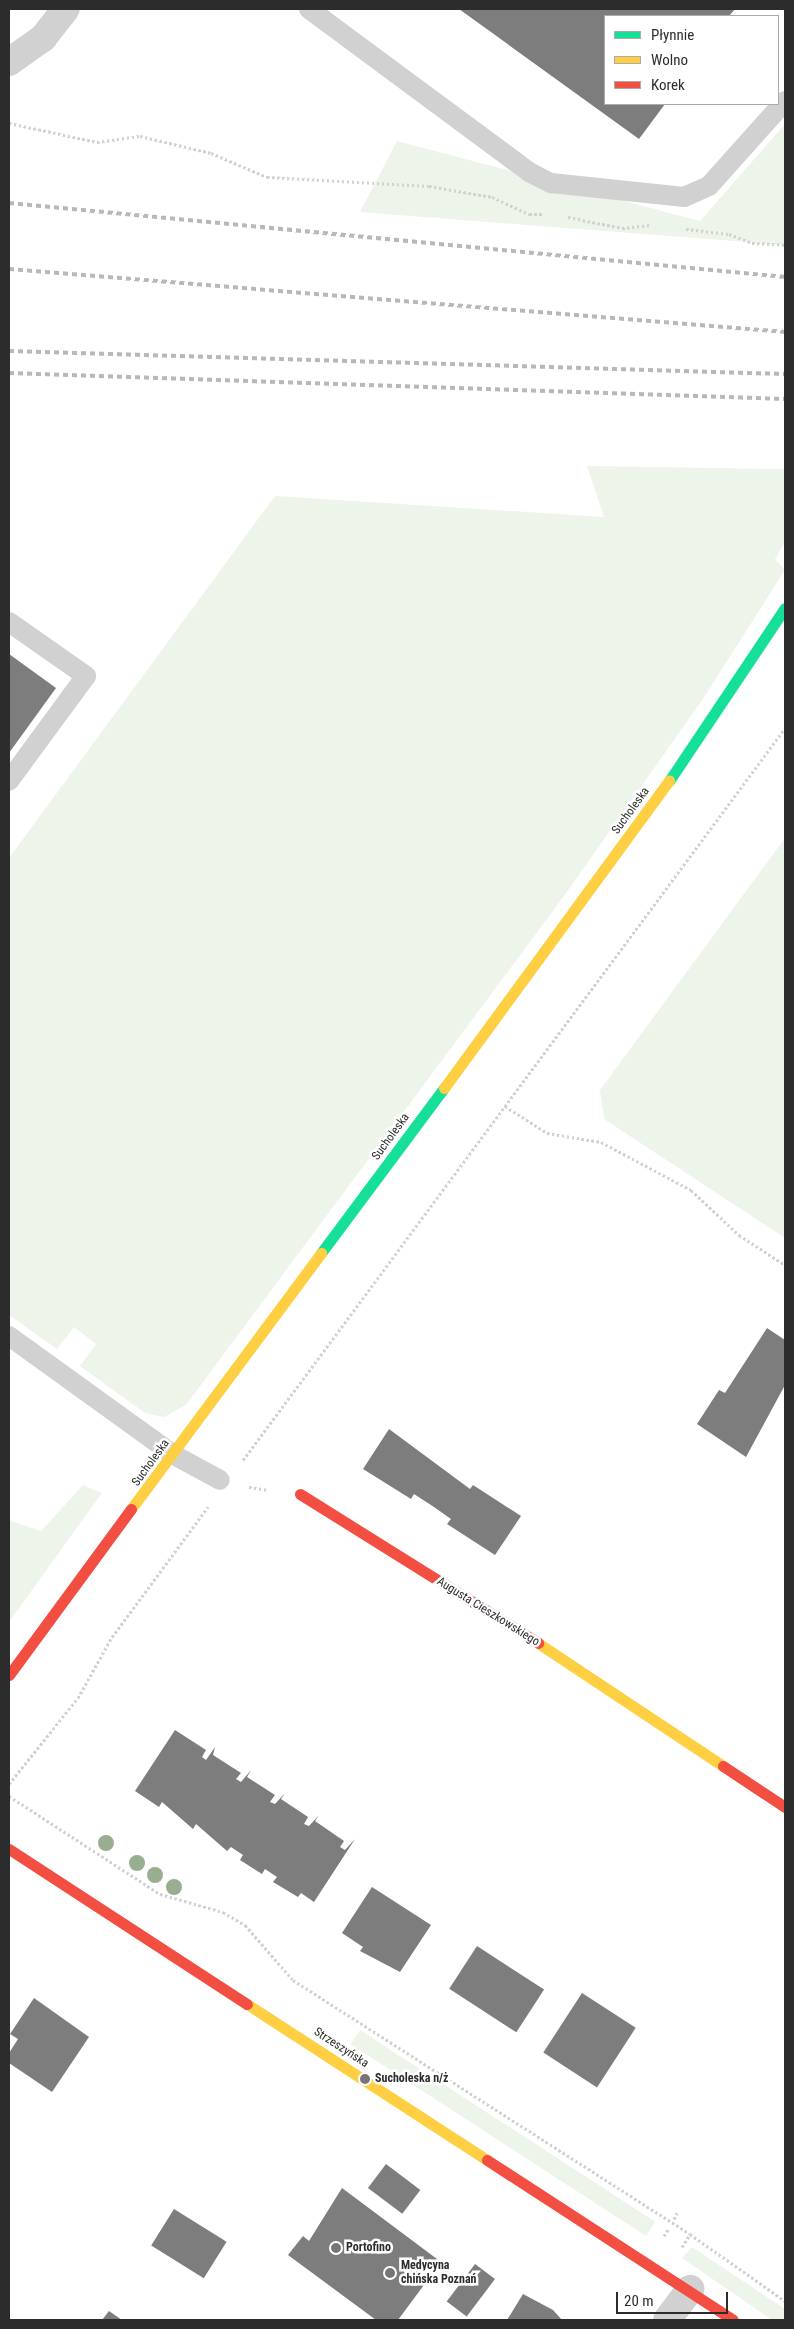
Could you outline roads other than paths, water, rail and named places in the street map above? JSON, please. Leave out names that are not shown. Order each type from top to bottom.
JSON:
[{"type":"street","points":[[9,62],[43,38],[66,9]]},
{"type":"street","name":"Sucholeska","points":[[9,1675],[174,1455],[649,810],[785,608]]},
{"type":"street","name":"Augusta Cieszkowskiego","points":[[300,1494],[539,1644],[785,1807]]},
{"type":"street","name":"Strzeszyńska","points":[[9,1849],[690,2290],[733,2320]]},
{"type":"street","points":[[668,2320],[690,2290]]},
{"type":"lane","points":[[309,9],[529,172],[551,183],[684,197],[709,186],[785,101]]},
{"type":"lane","points":[[9,622],[86,676],[9,781]]},
{"type":"lane","points":[[9,1336],[174,1455],[223,1481]]},
{"type":"railway","points":[[9,203],[785,277]]},
{"type":"railway","points":[[9,269],[785,332]]},
{"type":"railway","points":[[9,351],[785,374]]},
{"type":"railway","points":[[9,373],[785,399]]},
{"type":"place","name":"Sucholeska n/ż","points":[[365,2079]]},
{"type":"place","name":"Portofino","points":[[336,2248]]},
{"type":"place","name":"Medycyna chińska Poznań","points":[[390,2273]]}]
